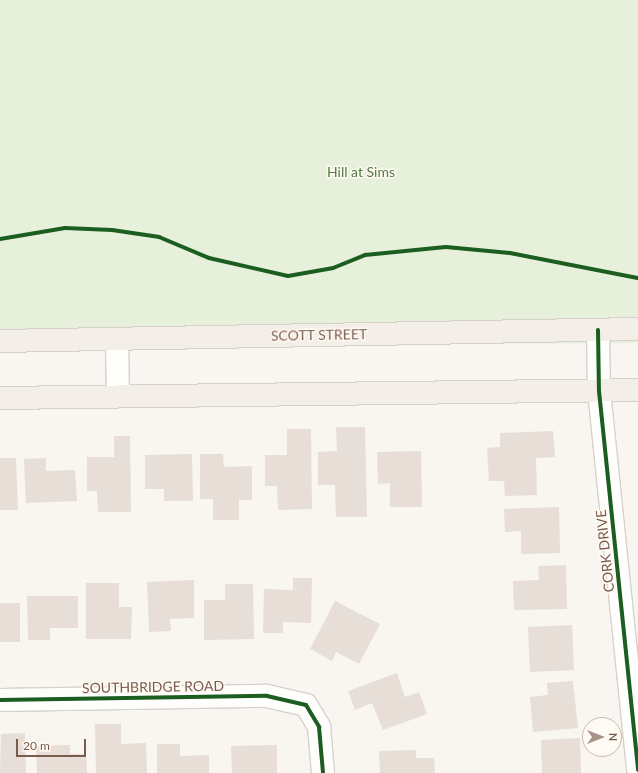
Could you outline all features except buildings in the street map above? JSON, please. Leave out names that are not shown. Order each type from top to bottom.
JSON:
[{"type":"main road","name":"SCOTT STREET","points":[[0,341],[638,329]]},
{"type":"main road","points":[[0,398],[118,395],[638,390]]},
{"type":"street","name":"CORK DRIVE","points":[[598,330],[599,391],[634,686],[638,770]]},
{"type":"street","points":[[117,339],[118,395]]},
{"type":"street","name":"SOUTHBRIDGE ROAD","points":[[0,700],[267,696],[306,705],[319,727],[323,773]]},
{"type":"green space","name":"Hill at Sims","points":[[0,0],[638,0],[638,343],[0,345]]},
{"type":"cycle path","points":[[0,239],[65,228],[112,230],[159,237],[209,258],[288,276],[333,268],[365,255],[446,247],[510,253],[638,278]]},
{"type":"cycle path","points":[[598,330],[599,391],[638,770]]},
{"type":"cycle path","points":[[0,700],[267,696],[306,705],[319,727],[323,773]]}]
